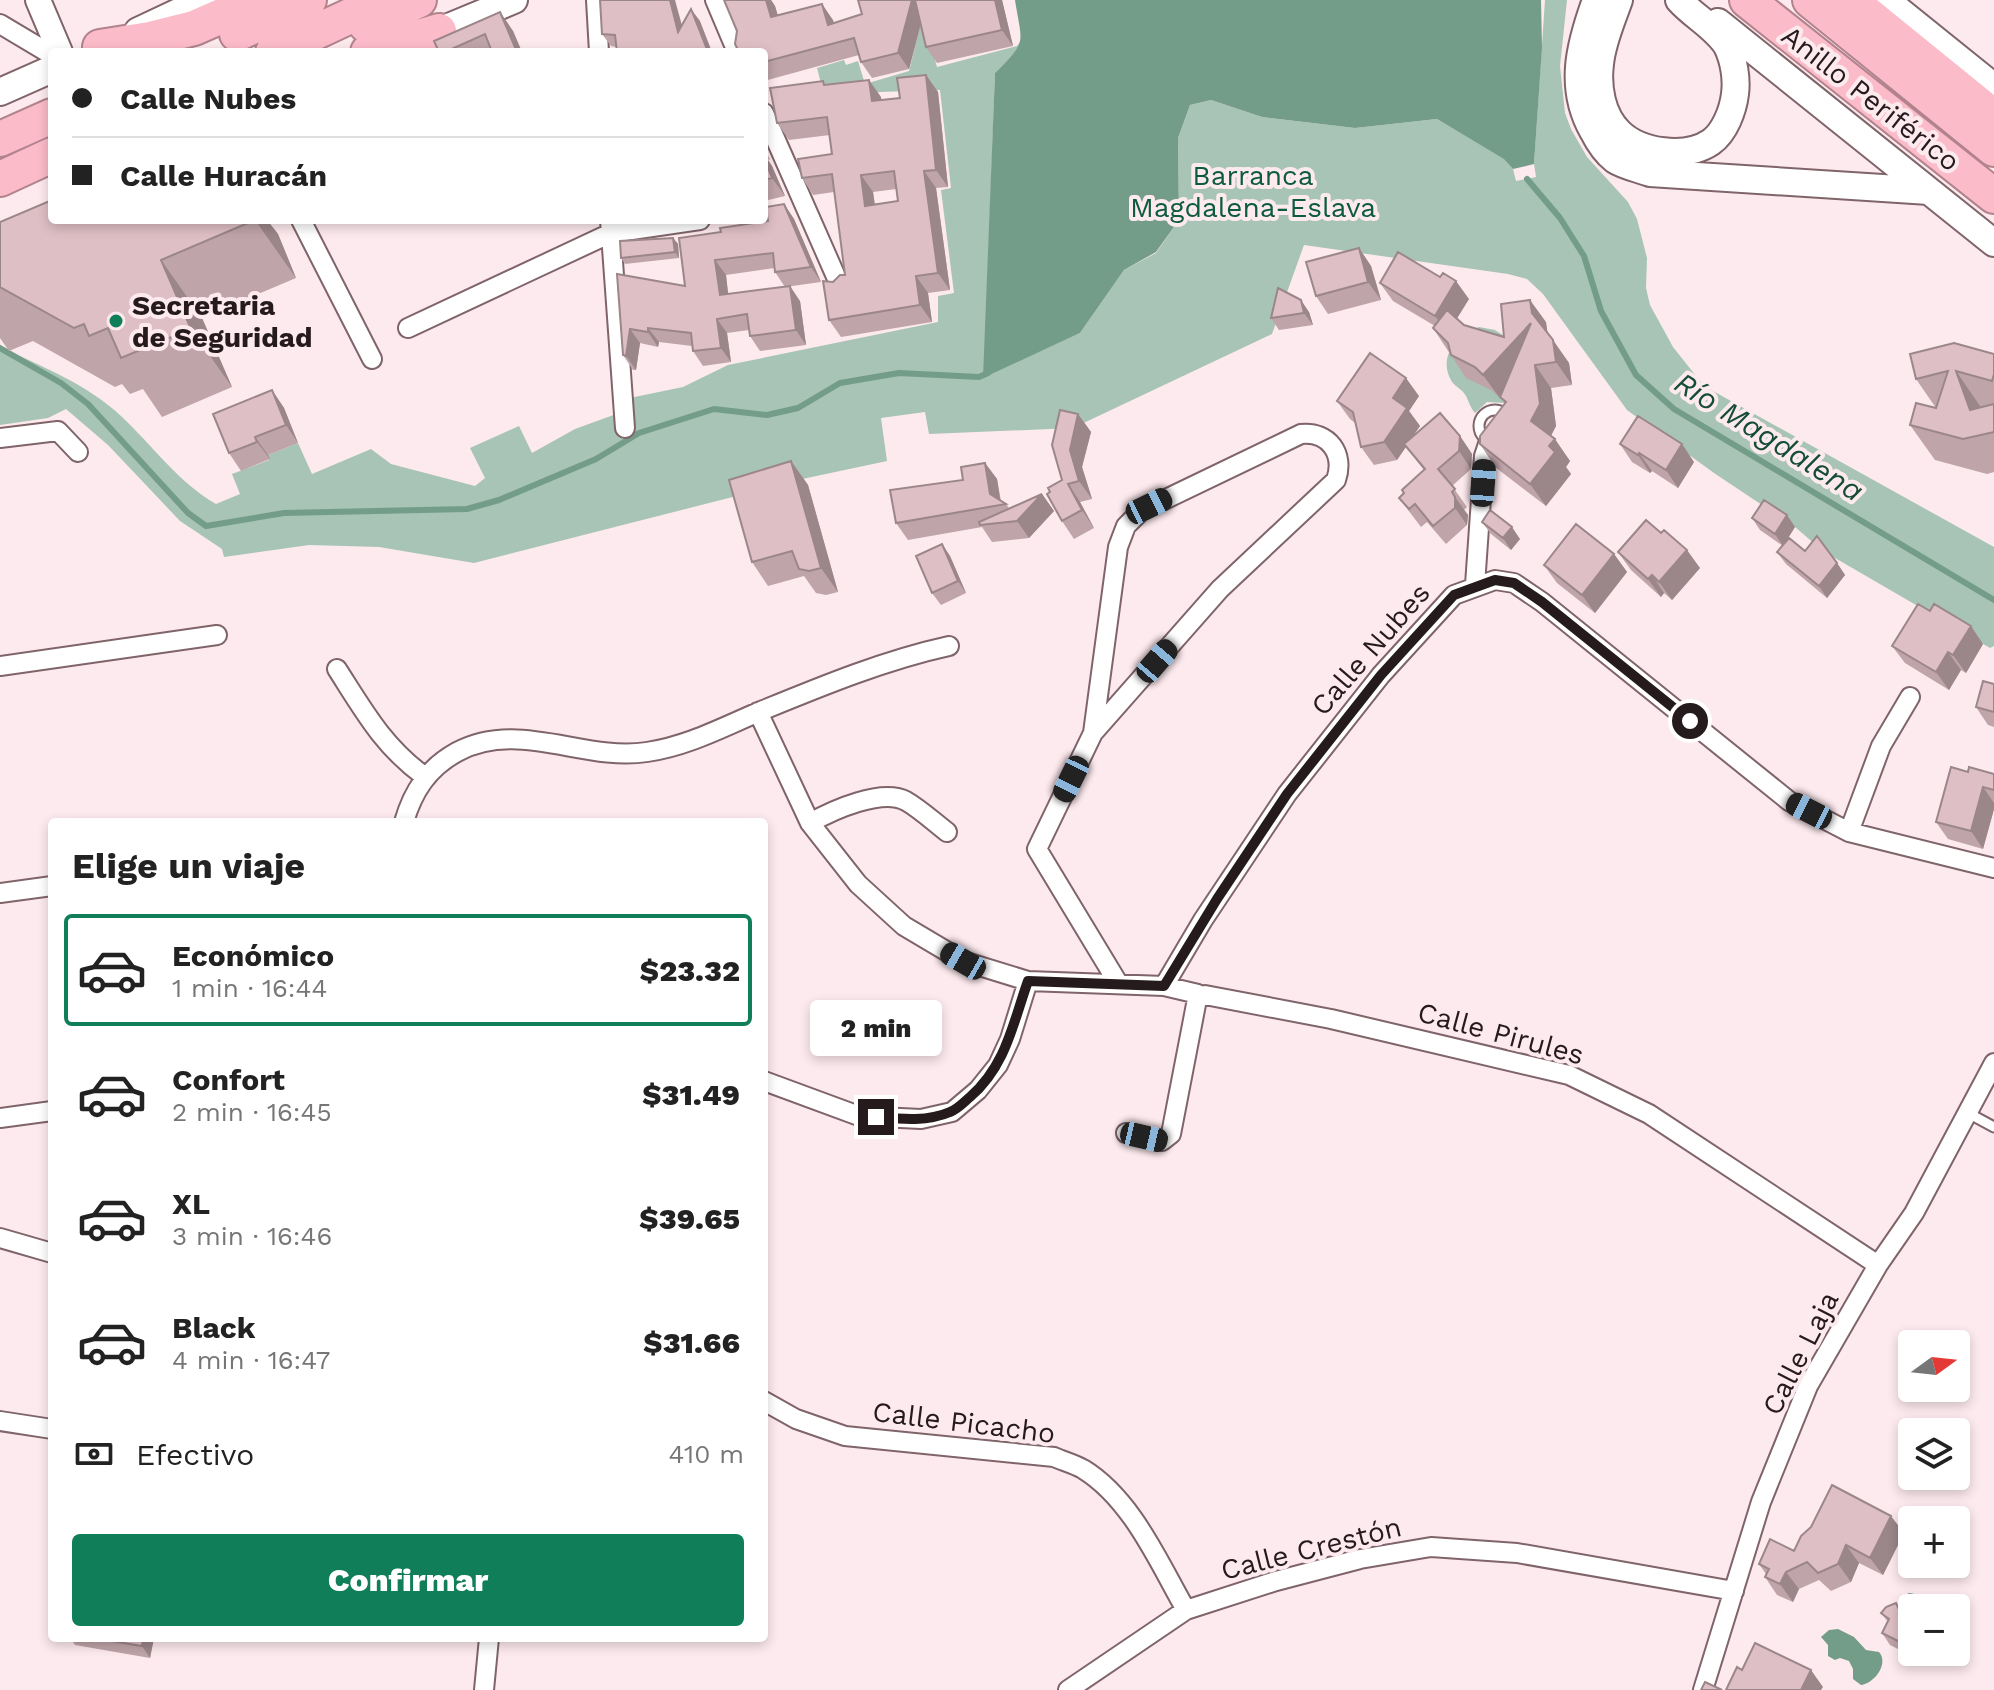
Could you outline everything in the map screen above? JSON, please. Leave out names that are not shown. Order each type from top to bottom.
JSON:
[{"type":"highway","points":[[105,48],[194,28],[258,0]]},
{"type":"highway","points":[[205,48],[309,0]]},
{"type":"highway","points":[[240,48],[341,0]]},
{"type":"highway","points":[[282,48],[384,0]]},
{"type":"highway","points":[[317,48],[419,0]]},
{"type":"highway","name":"Anillo Periférico","points":[[1747,0],[1994,196]]},
{"type":"highway","points":[[1775,0],[1994,174]]},
{"type":"highway","points":[[1865,0],[1994,106]]},
{"type":"highway","points":[[1826,3],[1994,117]]},
{"type":"highway","points":[[1826,3],[1994,149]]},
{"type":"highway","points":[[382,48],[439,31]]},
{"type":"highway","points":[[0,139],[48,118]]},
{"type":"highway","points":[[0,155],[48,133]]},
{"type":"highway","points":[[1929,143],[1994,207]]},
{"type":"highway","points":[[0,179],[48,157]]},
{"type":"highway","points":[[0,194],[48,172]]},
{"type":"main road","points":[[99,48],[204,0]]},
{"type":"main road","points":[[399,48],[514,0]]},
{"type":"main road","points":[[1596,0],[1580,48],[1577,83],[1584,115],[1599,142],[1616,161],[1650,173],[1929,191]]},
{"type":"main road","points":[[1619,0],[1600,62],[1599,90],[1606,113],[1620,133],[1639,144],[1665,152],[1698,149],[1713,141],[1724,127],[1735,90],[1732,58],[1723,40],[1679,0]]},
{"type":"main road","points":[[1691,0],[1994,243]]},
{"type":"main road","points":[[1886,0],[1994,87]]},
{"type":"main road","points":[[0,92],[48,71]]},
{"type":"street","points":[[38,0],[58,48]]},
{"type":"street","points":[[596,0],[599,48]]},
{"type":"street","points":[[735,48],[716,3],[740,0]]},
{"type":"street","points":[[0,24],[48,53]]},
{"type":"street","points":[[768,124],[798,206],[841,288]]},
{"type":"street","points":[[303,224],[372,359]]},
{"type":"street","points":[[408,328],[610,226],[640,224]]},
{"type":"street","points":[[610,226],[625,428]]},
{"type":"street","points":[[0,438],[58,431],[78,452]]},
{"type":"street","points":[[1093,733],[1118,547],[1126,526],[1149,506],[1301,434],[1309,433],[1331,443],[1338,457],[1336,480],[1220,589],[1093,733],[1037,849],[1118,983]]},
{"type":"street","points":[[1475,585],[1484,456],[1489,441]]},
{"type":"street","name":"Calle Nubes","points":[[1164,986],[1244,856],[1333,733],[1454,595],[1495,580],[1514,583],[1554,612],[1789,801],[1849,832],[1994,868]]},
{"type":"street","points":[[0,666],[217,635]]},
{"type":"street","points":[[405,818],[411,798],[424,776],[457,752],[498,739],[540,740],[607,754],[642,753],[704,737],[758,712],[907,655],[949,646]]},
{"type":"street","points":[[337,669],[393,752],[424,776]]},
{"type":"street","points":[[1849,832],[1881,746],[1910,697]]},
{"type":"street","name":"Calle Pirules","points":[[758,712],[810,823],[858,884],[904,926],[963,961],[1028,981],[1164,986],[1331,1019],[1569,1075],[1649,1114],[1878,1265]]},
{"type":"street","points":[[810,823],[823,815],[884,795],[905,800],[947,832]]},
{"type":"street","points":[[0,893],[48,887]]},
{"type":"street","points":[[768,1082],[859,1116],[921,1119],[952,1112],[978,1090],[998,1065],[1010,1039],[1028,981]]},
{"type":"street","points":[[1126,1133],[1162,1141],[1171,1134],[1201,994]]},
{"type":"street","name":"Calle Laja","points":[[1703,1690],[1761,1502],[1808,1386],[1878,1265],[1914,1213],[1994,1063]]},
{"type":"street","points":[[0,1118],[48,1112]]},
{"type":"street","points":[[0,1238],[48,1252]]},
{"type":"street","name":"Calle Picacho","points":[[768,1403],[796,1419],[845,1436],[1054,1457],[1084,1470],[1115,1496],[1137,1526],[1186,1610]]},
{"type":"street","points":[[0,1421],[48,1428]]},
{"type":"street","name":"Calle Crestón","points":[[1068,1690],[1186,1610],[1276,1581],[1360,1559],[1431,1547],[1517,1553],[1734,1591]]},
{"type":"street","points":[[484,1690],[489,1642]]},
{"type":"lane","points":[[1968,1113],[1994,1127]]},
{"type":"green space","name":"Barranca Magdalena-Eslava","points":[[1545,0],[1567,0],[1560,66],[1565,113],[1587,157],[1628,202],[1637,219],[1647,258],[1646,288],[1650,305],[1673,347],[1704,386],[1994,547],[1994,646],[1990,648],[1823,551],[1795,527],[1627,410],[1543,294],[1527,279],[1304,245],[1272,334],[1073,428],[929,434],[925,412],[881,418],[887,461],[807,478],[474,563],[379,547],[309,545],[224,557],[222,549],[180,521],[108,445],[66,409],[48,418],[0,425],[0,348],[3,348],[65,378],[108,405],[178,474],[216,504],[240,494],[232,474],[269,460],[268,455],[298,443],[312,474],[371,449],[391,464],[475,486],[485,478],[470,448],[519,426],[532,453],[575,429],[619,413],[620,400],[683,387],[728,365],[938,322],[938,296],[954,293],[941,190],[951,188],[940,90],[880,92],[825,99],[817,68],[844,60],[846,65],[858,61],[865,84],[909,71],[920,27],[926,26],[937,67],[1017,46],[1021,41],[1019,49],[995,73],[984,377],[1080,333],[1124,270],[1156,253],[1179,220],[1178,138],[1190,105],[1211,100],[1262,117],[1355,128],[1437,119],[1505,159],[1513,169],[1516,181],[1536,177],[1534,164]]},
{"type":"green space","points":[[1479,327],[1495,330],[1509,339],[1505,403],[1487,402],[1475,413],[1465,394],[1452,382],[1447,364],[1456,342]]},
{"type":"shaded area","points":[[1015,0],[1541,0],[1542,48],[1534,164],[1513,169],[1504,159],[1437,119],[1355,128],[1262,117],[1211,100],[1190,105],[1178,138],[1179,220],[1156,252],[1124,270],[1080,333],[983,378],[995,73],[1013,54],[1020,41]]},
{"type":"shaded area","points":[[1838,1629],[1854,1637],[1866,1650],[1879,1652],[1882,1656],[1879,1672],[1871,1681],[1861,1685],[1853,1679],[1849,1661],[1828,1656],[1828,1645],[1821,1637],[1829,1630]]},
{"type":"building","points":[[600,0],[670,0],[678,32],[691,9],[706,48],[617,48],[615,35],[602,34]]},
{"type":"building","points":[[724,0],[766,0],[771,17],[822,4],[828,25],[862,14],[858,0],[912,0],[898,53],[861,62],[854,38],[768,61],[768,48],[737,48],[737,31]]},
{"type":"building","points":[[915,0],[995,0],[1002,30],[926,47]]},
{"type":"building","points":[[500,12],[515,48],[490,48],[485,34],[454,48],[437,48],[434,41]]},
{"type":"building","points":[[926,75],[936,170],[924,171],[938,273],[916,276],[920,305],[829,320],[823,281],[833,282],[840,275],[845,275],[832,174],[802,178],[798,159],[832,154],[827,117],[777,123],[770,88],[823,81],[824,85],[869,80],[872,101],[900,98],[897,78]],"holes":[[[894,171],[898,201],[865,206],[861,175]]]},
{"type":"building","points":[[48,202],[48,224],[246,224],[161,260],[191,329],[121,358],[108,328],[89,336],[84,324],[74,328],[0,287],[0,222]]},
{"type":"building","points":[[784,204],[811,267],[775,272],[773,253],[715,260],[720,295],[790,286],[796,330],[750,336],[747,314],[717,319],[721,348],[693,351],[691,333],[630,329],[626,356],[623,355],[617,274],[685,286],[679,238],[721,232],[720,228],[768,224],[768,207]]},
{"type":"building","points":[[673,238],[675,252],[621,258],[620,241]]},
{"type":"building","points":[[1359,248],[1368,282],[1316,296],[1306,262]]},
{"type":"building","points":[[1398,252],[1440,277],[1443,273],[1456,281],[1435,316],[1380,283]]},
{"type":"building","points":[[1278,288],[1301,300],[1304,313],[1271,318]]},
{"type":"building","points":[[1530,300],[1532,313],[1553,340],[1556,362],[1535,365],[1540,404],[1531,421],[1555,439],[1549,446],[1555,452],[1530,484],[1480,444],[1480,436],[1506,402],[1500,397],[1531,323],[1483,375],[1475,367],[1451,355],[1448,343],[1433,328],[1447,310],[1464,325],[1504,337],[1501,304]]},
{"type":"building","points":[[1954,343],[1994,354],[1992,381],[1956,371],[1970,410],[1994,404],[1994,432],[1963,439],[1910,425],[1916,403],[1936,408],[1948,371],[1916,379],[1910,354]]},
{"type":"building","points":[[1370,353],[1406,378],[1393,398],[1407,408],[1384,442],[1361,447],[1353,412],[1337,401]]},
{"type":"building","points":[[272,390],[286,425],[255,437],[257,442],[229,453],[213,414]]},
{"type":"building","points":[[1060,410],[1078,414],[1070,450],[1079,481],[1068,484],[1082,510],[1062,521],[1047,494],[1050,492],[1048,488],[1062,480],[1052,445]]},
{"type":"building","points":[[1440,413],[1460,436],[1459,451],[1438,469],[1455,489],[1452,492],[1455,508],[1433,526],[1415,504],[1409,509],[1399,498],[1404,493],[1402,490],[1425,469],[1404,444]]},
{"type":"building","points":[[1638,416],[1682,444],[1666,470],[1620,444]]},
{"type":"building","points":[[791,461],[821,568],[809,571],[799,569],[792,551],[752,562],[729,480]]},
{"type":"building","points":[[985,463],[990,494],[1006,504],[896,523],[890,490],[963,480],[961,467]]},
{"type":"building","points":[[1042,494],[1017,521],[980,525],[979,522]]},
{"type":"building","points":[[1764,500],[1787,515],[1775,534],[1752,518]]},
{"type":"building","points":[[1490,510],[1512,527],[1503,538],[1482,522]]},
{"type":"building","points":[[1646,520],[1661,533],[1664,530],[1687,550],[1659,582],[1652,575],[1648,579],[1618,552]]},
{"type":"building","points":[[1576,524],[1614,554],[1582,595],[1544,565]]},
{"type":"building","points":[[1817,536],[1837,563],[1819,586],[1777,552],[1789,538],[1805,551]]},
{"type":"building","points":[[942,544],[958,581],[932,593],[916,556]]},
{"type":"building","points":[[1918,604],[1930,611],[1934,604],[1971,626],[1953,655],[1948,652],[1936,672],[1892,646]]},
{"type":"building","points":[[1983,681],[1994,684],[1994,712],[1976,707]]},
{"type":"building","points":[[1951,767],[1968,772],[1969,767],[1994,774],[1994,790],[1983,787],[1971,831],[1936,822]]},
{"type":"building","points":[[1832,1485],[1891,1516],[1870,1558],[1846,1545],[1838,1564],[1818,1573],[1807,1562],[1786,1572],[1780,1584],[1765,1577],[1769,1569],[1759,1564],[1770,1539],[1794,1551],[1801,1536],[1811,1527]]},
{"type":"building","points":[[1896,1603],[1898,1607],[1898,1641],[1882,1633],[1889,1619],[1881,1613]]},
{"type":"building","points":[[118,1642],[142,1642],[142,1646]]},
{"type":"building","points":[[1755,1643],[1811,1670],[1801,1690],[1726,1690],[1737,1667],[1742,1670]]},
{"type":"building","points":[[1705,1682],[1722,1690],[1701,1690]]},
{"type":"waterway","name":"Río Magdalena","points":[[1527,179],[1560,218],[1584,256],[1601,311],[1636,375],[1674,409],[1994,600]]},
{"type":"waterway","points":[[0,348],[61,383],[88,404],[188,513],[206,526],[284,513],[467,509],[499,500],[596,459],[639,433],[714,409],[767,415],[798,408],[840,383],[899,373],[979,377],[988,373]]},
{"type":"place","name":"Secretaria de Seguridad","points":[[116,321]]},
{"type":"route","points":[[876,1117],[921,1119],[952,1112],[978,1090],[998,1065],[1010,1039],[1028,981],[1164,986],[1244,856],[1287,794],[1381,675],[1454,595],[1495,580],[1514,583],[1690,721]]}]
